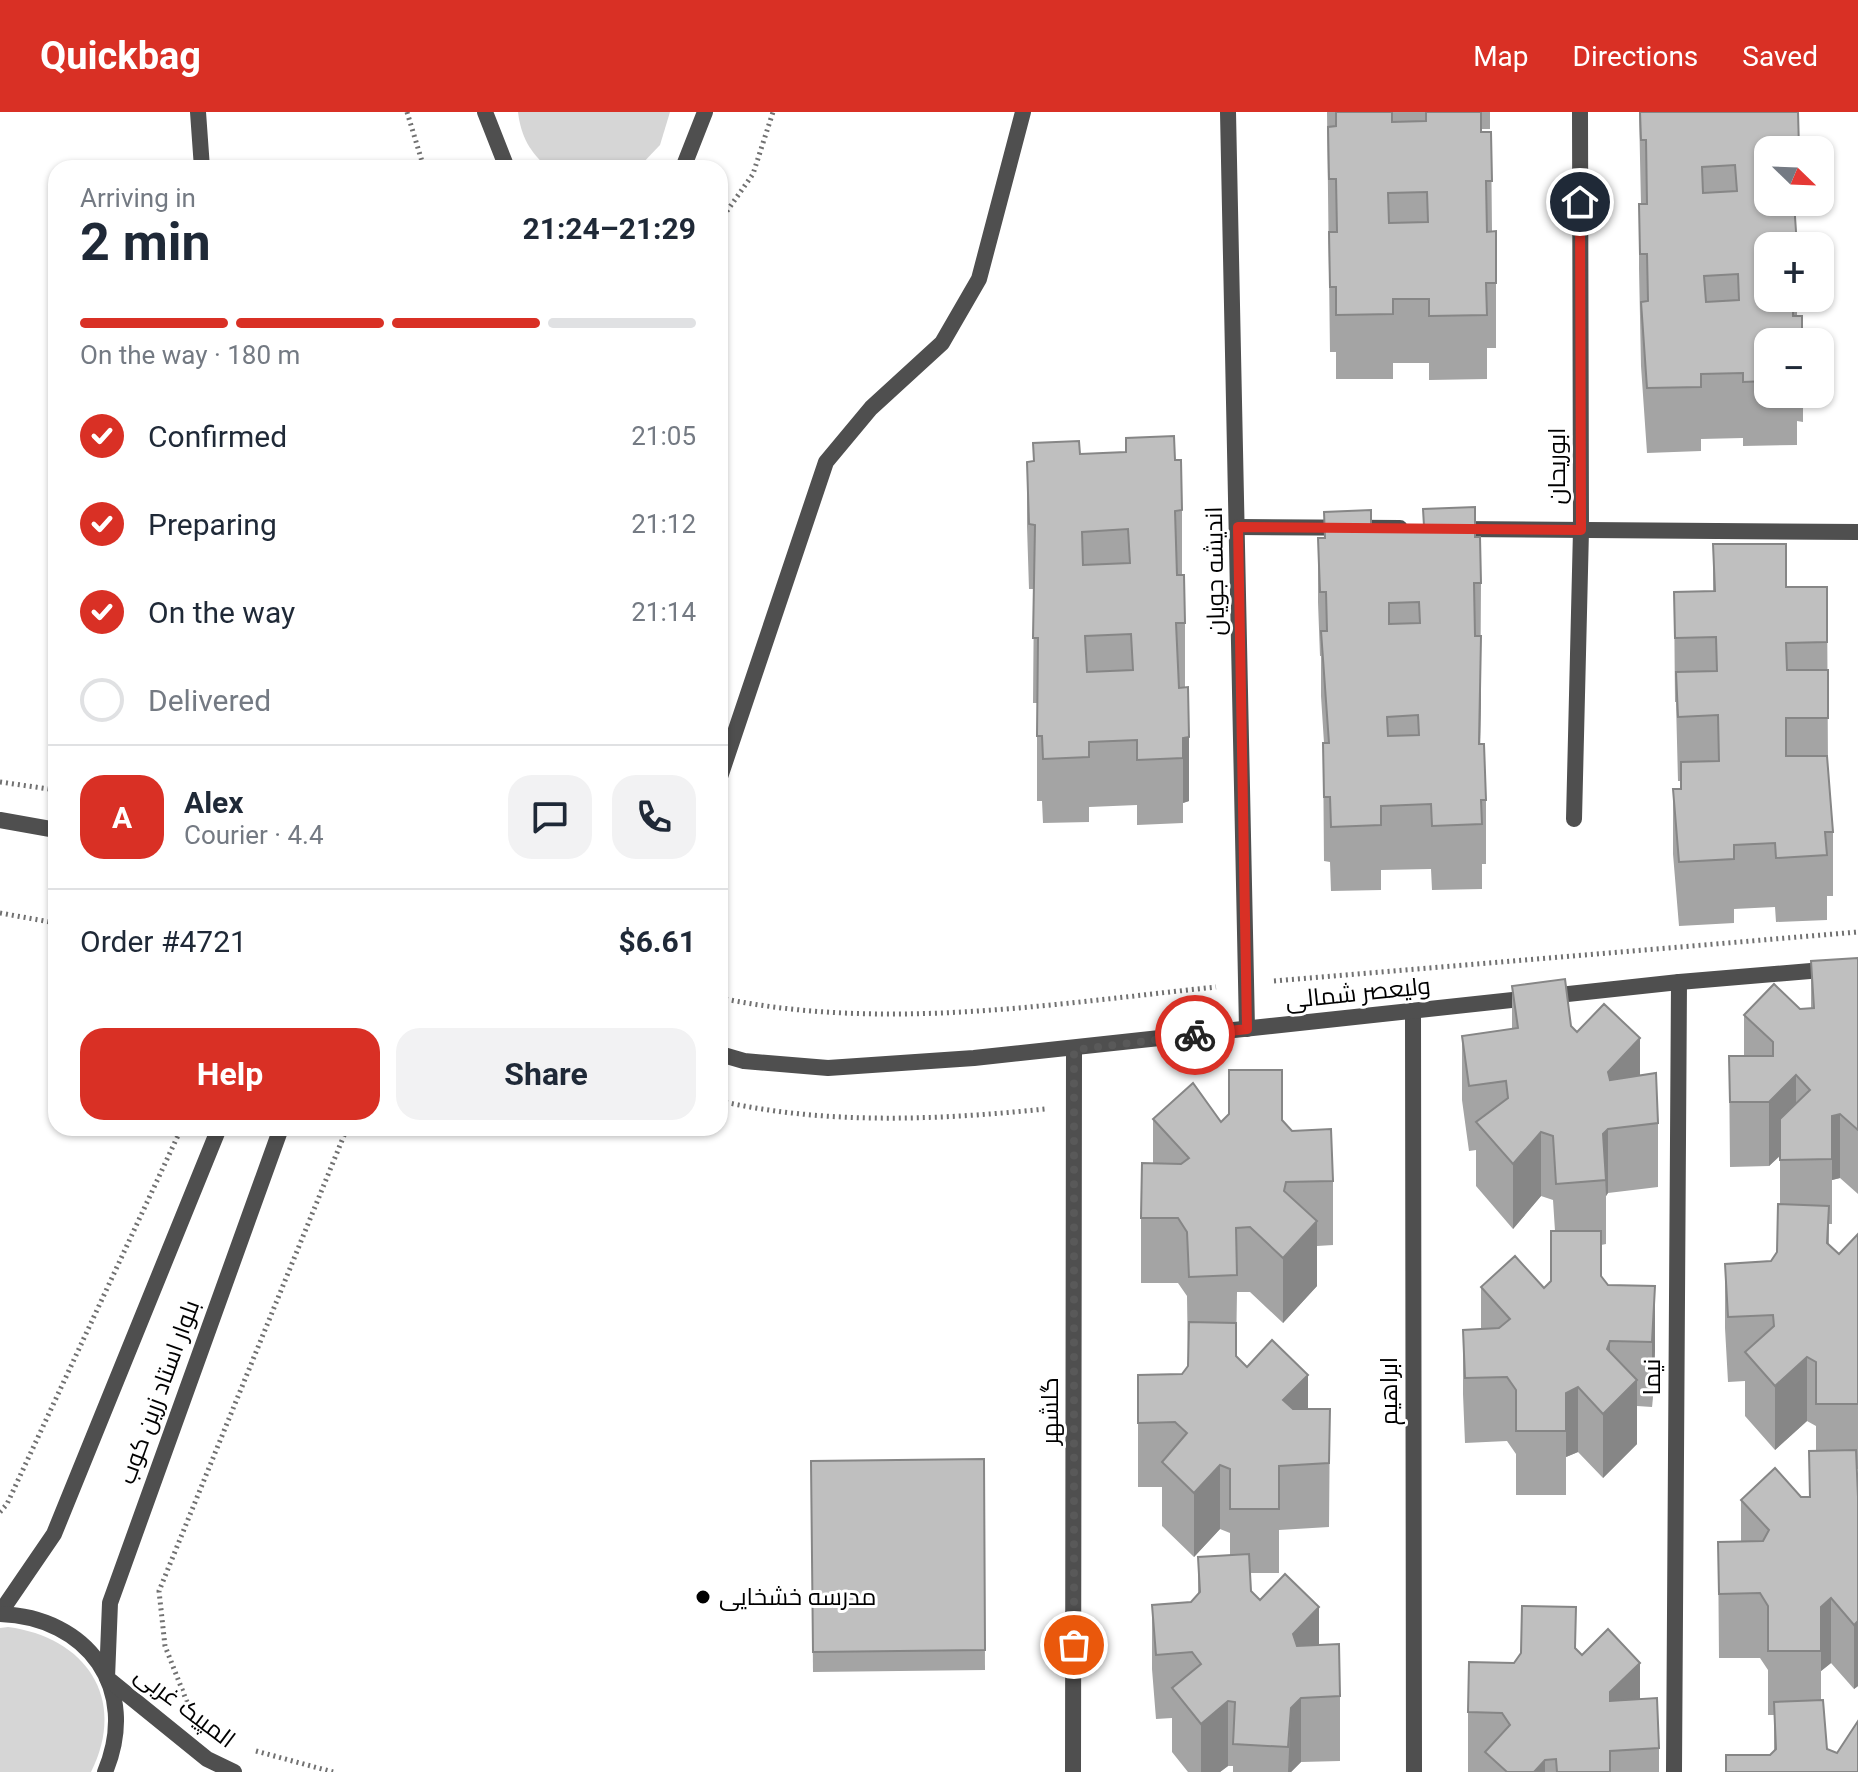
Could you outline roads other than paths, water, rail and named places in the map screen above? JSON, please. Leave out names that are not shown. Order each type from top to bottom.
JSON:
[{"type":"street","points":[[198,112],[201,160]]},
{"type":"street","points":[[485,112],[503,160]]},
{"type":"street","points":[[686,160],[705,112]]},
{"type":"street","points":[[728,753],[826,462],[871,408],[942,343],[979,279],[1023,112]]},
{"type":"street","name":"اندیشه جویان","points":[[1228,112],[1247,1029]]},
{"type":"street","name":"ابوریحان","points":[[1574,819],[1581,530],[1580,112]]},
{"type":"street","points":[[1238,527],[1858,532]]},
{"type":"street","points":[[0,820],[48,829]]},
{"type":"street","name":"ولیعصر شمالی","points":[[728,1056],[744,1061],[828,1068],[1074,1050],[1679,982],[1858,967]]},
{"type":"street","name":"نیما","points":[[1674,1772],[1679,982]]},
{"type":"street","name":"ابراهیم","points":[[1413,1011],[1414,1772]]},
{"type":"street","name":"گلشهر","points":[[1073,1772],[1074,1050]]},
{"type":"street","name":"بلوار استاد زرین کوب","points":[[0,1614],[54,1534],[216,1136]]},
{"type":"street","name":"بلوار استاد زرین کوب","points":[[107,1678],[110,1603],[278,1136]]},
{"type":"street","points":[[0,1614],[32,1617],[63,1629],[96,1659],[107,1678],[117,1728],[105,1772]]},
{"type":"street","name":"المپیک غربی","points":[[107,1678],[207,1759],[234,1772]]},
{"type":"place","name":"مدرسه خشخایی","points":[[703,1597]]}]
